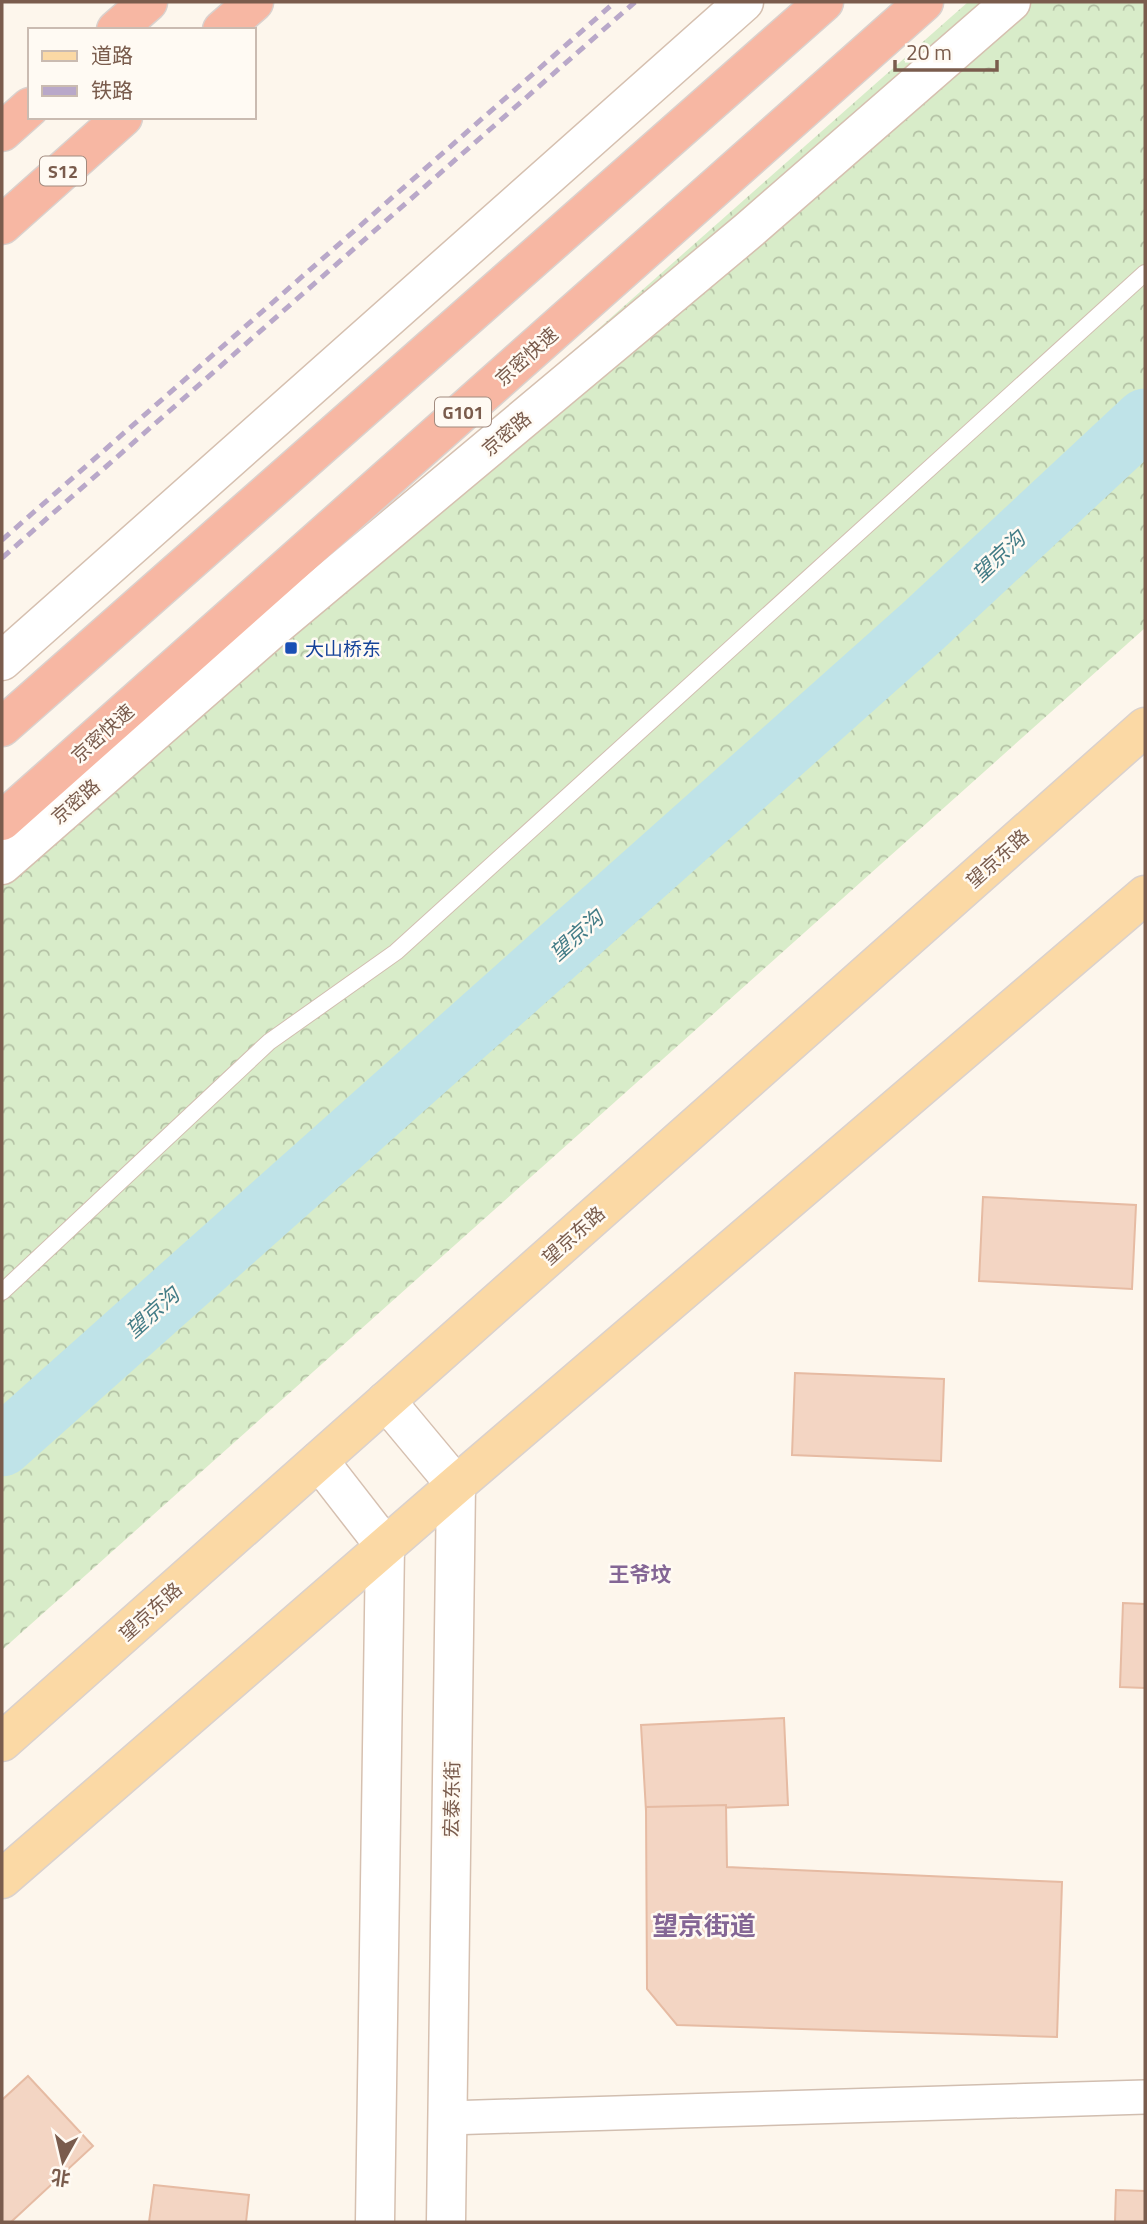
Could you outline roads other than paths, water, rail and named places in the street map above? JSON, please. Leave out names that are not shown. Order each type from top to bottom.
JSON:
[{"type":"highway","points":[[119,28],[148,2]]},
{"type":"highway","points":[[224,28],[254,2]]},
{"type":"highway","points":[[2,727],[824,2]]},
{"type":"highway","name":"京密快速","points":[[2,821],[924,2]]},
{"type":"highway","points":[[2,132],[28,109]]},
{"type":"highway","name":"S12","points":[[2,225],[121,119]]},
{"type":"main road","points":[[2,661],[744,2]]},
{"type":"main road","name":"京密路","points":[[2,865],[261,638],[738,239],[1011,2]]},
{"type":"main road","name":"望京东路","points":[[2,1742],[1145,727]]},
{"type":"main road","points":[[2,1879],[385,1546],[1145,895]]},
{"type":"main road","points":[[386,1401],[456,1485]]},
{"type":"main road","points":[[319,1461],[385,1546],[375,2222]]},
{"type":"main road","name":"宏泰东街","points":[[446,2222],[456,1485]]},
{"type":"street","points":[[447,2118],[1145,2098]]},
{"type":"lane","points":[[2,1292],[269,1042],[396,952],[1145,273]]},
{"type":"waterway","name":"望京沟","points":[[2,1446],[924,625],[1145,419]]},
{"type":"railway","points":[[2,540],[615,2]]},
{"type":"railway","points":[[2,558],[635,2]]},
{"type":"place","name":"大山桥东","points":[[291,648]]},
{"type":"district","name":"王爷坟","points":[[640,1574]]},
{"type":"district","name":"望京街道","points":[[704,1925]]}]
